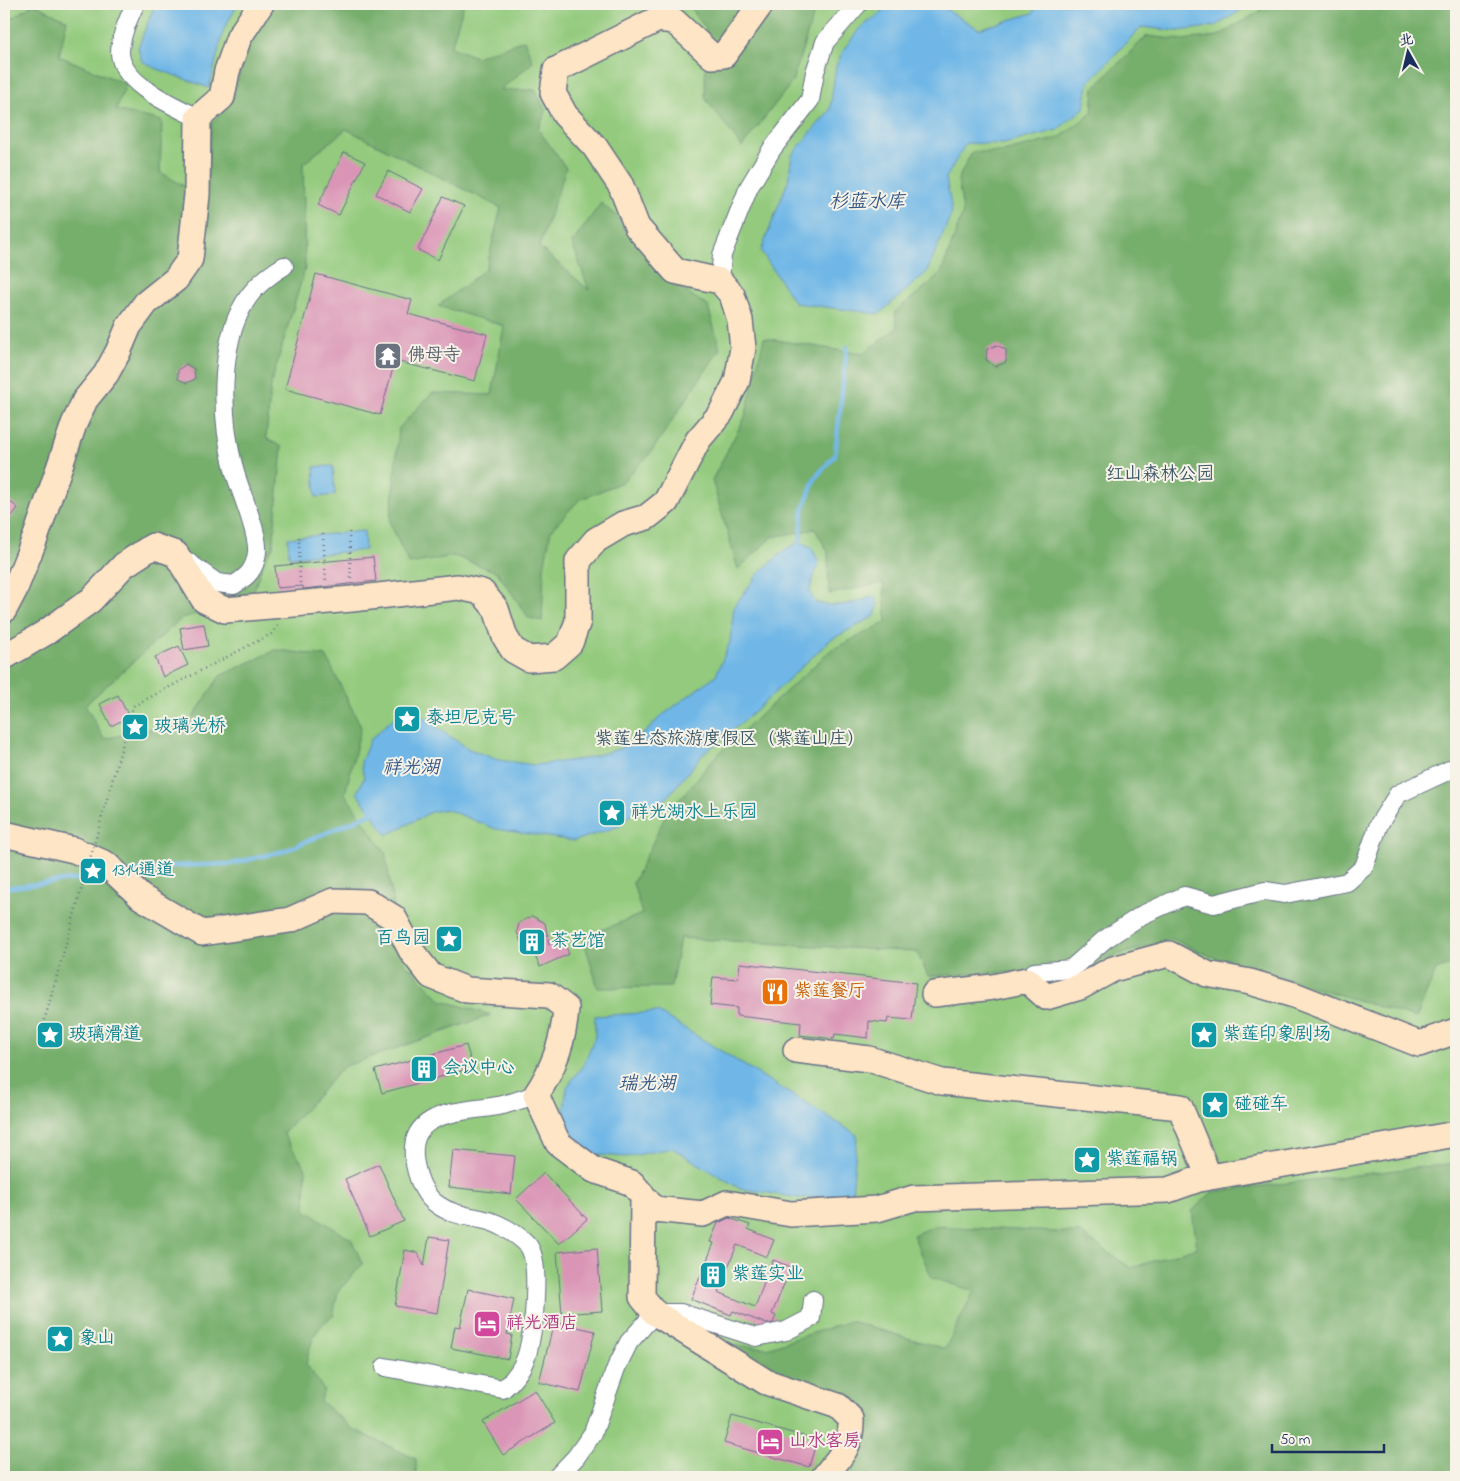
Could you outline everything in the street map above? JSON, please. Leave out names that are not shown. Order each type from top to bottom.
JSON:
[{"type":"street","points":[[135,4],[124,32],[120,53],[128,73],[144,89],[198,118]]},
{"type":"street","points":[[4,610],[14,591],[36,536],[74,424],[85,400],[106,374],[129,326],[140,310],[176,279],[190,259],[197,195],[198,118],[222,97],[227,71],[239,37],[261,4]]},
{"type":"street","points":[[176,554],[204,600],[224,610],[352,599],[458,587],[482,592],[496,609],[505,637],[513,650],[529,658],[554,656],[570,643],[578,621],[578,561],[596,540],[623,524],[647,517],[666,502],[698,440],[721,413],[736,382],[743,348],[740,320],[732,295],[720,281],[675,271],[637,226],[622,186],[595,147],[565,115],[553,93],[556,70],[658,19],[674,21],[712,56],[724,55],[761,4]]},
{"type":"street","points":[[720,281],[722,255],[749,187],[772,149],[810,100],[815,72],[825,42],[858,4]]},
{"type":"street","points":[[4,657],[45,633],[90,600],[124,565],[153,546],[176,554],[217,584],[234,585],[250,574],[257,551],[250,519],[234,468],[224,416],[225,368],[234,331],[245,302],[266,278],[284,266]]},
{"type":"street","points":[[934,994],[993,987],[1027,980],[1034,972],[1071,969],[1104,940],[1142,915],[1184,896],[1214,904],[1264,891],[1285,894],[1347,882],[1364,867],[1379,824],[1398,794],[1456,767]]},
{"type":"street","points":[[4,834],[74,850],[106,864],[141,898],[202,933],[290,920],[333,901],[368,902],[394,918],[412,952],[431,976],[468,990],[549,995],[566,1008],[565,1026],[559,1052],[536,1094],[503,1105],[447,1113],[431,1120],[420,1130],[412,1148],[424,1191],[438,1205],[457,1214],[487,1220],[512,1232],[528,1246],[534,1264],[536,1295],[528,1356],[517,1377],[503,1388],[385,1367]]},
{"type":"street","points":[[1027,980],[1046,997],[1080,987],[1113,969],[1168,954],[1207,974],[1250,982],[1294,995],[1419,1044],[1456,1031]]},
{"type":"street","points":[[796,1050],[869,1060],[942,1082],[1180,1107],[1210,1177]]},
{"type":"street","points":[[536,1094],[558,1143],[594,1170],[632,1183],[643,1199],[654,1209],[703,1214],[727,1203],[791,1214],[877,1208],[914,1198],[1168,1190],[1210,1177],[1456,1134]]},
{"type":"street","points":[[643,1199],[642,1297],[655,1313],[766,1382],[838,1406],[851,1420],[852,1437],[824,1477]]},
{"type":"street","points":[[556,1477],[576,1457],[593,1433],[616,1368],[629,1342],[655,1313],[681,1313],[756,1337],[786,1331],[811,1318],[813,1300]]},
{"type":"path","points":[[349,532],[352,599]]},
{"type":"path","points":[[323,534],[327,601]]},
{"type":"path","points":[[43,1025],[133,706],[271,634],[300,604],[299,537]]},
{"type":"green space","name":"紫莲生态旅游度假区（紫莲山庄）","points":[[4,4],[1456,4],[1456,1311],[1264,1477],[4,1477]]},
{"type":"green space","points":[[34,4],[67,20],[59,56],[126,84],[116,110],[162,121],[160,172],[206,199],[211,125],[233,98],[242,64],[251,41],[274,4],[464,4],[451,47],[476,57],[524,40],[533,62],[500,90],[536,90],[546,112],[538,129],[566,168],[539,247],[589,290],[572,243],[601,203],[624,223],[667,280],[708,306],[720,349],[649,455],[622,482],[579,500],[551,530],[544,568],[542,621],[529,618],[497,572],[454,556],[409,564],[390,523],[399,428],[432,393],[492,395],[504,326],[438,306],[486,269],[501,208],[346,129],[303,164],[305,268],[271,384],[266,438],[282,447],[273,547],[265,558],[251,598],[182,618],[85,705],[104,739],[191,720],[220,676],[276,650],[326,656],[361,727],[345,794],[385,852],[403,961],[441,1000],[491,1015],[343,1067],[283,1134],[306,1169],[305,1210],[351,1239],[363,1264],[338,1291],[333,1316],[317,1331],[310,1349],[306,1364],[324,1390],[320,1401],[353,1429],[416,1459],[416,1477],[4,1477],[4,23]]},
{"type":"green space","points":[[688,4],[825,4],[815,10],[792,82],[742,147],[705,98],[706,29]]},
{"type":"green space","name":"红山森林公园","points":[[1261,4],[1456,4],[1456,963],[1436,970],[1416,1018],[1210,956],[1173,939],[1107,958],[1077,979],[1014,972],[928,976],[917,952],[680,938],[671,987],[598,988],[583,937],[642,914],[633,883],[665,817],[715,757],[831,650],[887,622],[883,583],[829,594],[828,552],[815,529],[772,537],[738,569],[712,480],[745,417],[764,338],[862,354],[897,328],[895,312],[941,274],[963,212],[958,179],[972,152],[1003,152],[1059,138],[1092,113],[1094,87],[1147,36],[1182,40],[1218,36],[1259,12]]},
{"type":"green space","points":[[1456,1163],[1456,1477],[837,1477],[862,1445],[864,1411],[849,1396],[787,1377],[730,1345],[767,1348],[850,1321],[945,1349],[974,1291],[932,1278],[913,1235],[934,1226],[1080,1233],[1131,1268],[1197,1247],[1192,1211],[1212,1192]]},
{"type":"water","points":[[155,4],[238,4],[224,29],[209,88],[155,68],[142,61],[138,48]]},
{"type":"water","name":"杉蓝水库","points":[[884,4],[937,4],[979,29],[1033,13],[1037,4],[1251,4],[1216,26],[1178,31],[1141,27],[1088,83],[1084,108],[1057,130],[1004,144],[966,143],[946,178],[952,212],[927,272],[879,314],[795,303],[761,251],[788,181],[792,155],[830,110],[836,66],[844,49],[860,28],[881,13]]},
{"type":"water","points":[[333,466],[335,495],[316,497],[314,467]]},
{"type":"water","points":[[364,531],[365,550],[289,557],[288,538]]},
{"type":"water","name":"祥光湖","points":[[800,542],[811,547],[819,562],[809,591],[816,603],[845,604],[874,596],[878,605],[875,616],[830,640],[753,713],[703,754],[660,806],[635,810],[620,826],[574,841],[496,829],[446,809],[431,812],[387,835],[357,793],[364,778],[361,762],[370,740],[402,710],[415,710],[469,749],[498,760],[535,765],[583,759],[619,749],[646,732],[659,718],[716,675],[730,642],[734,606],[760,572],[786,549]]},
{"type":"water","name":"瑞光湖","points":[[658,1012],[857,1135],[852,1195],[798,1198],[739,1188],[672,1148],[626,1157],[588,1154],[562,1128],[567,1087],[584,1064],[595,1036],[595,1016]]},
{"type":"building","points":[[344,152],[365,162],[339,215],[318,205]]},
{"type":"building","points":[[388,171],[423,189],[410,212],[376,194]]},
{"type":"building","points":[[443,197],[464,206],[438,260],[418,250]]},
{"type":"building","points":[[316,274],[412,300],[408,314],[487,334],[475,381],[395,361],[380,415],[285,389]]},
{"type":"building","points":[[997,345],[1006,350],[1006,362],[995,367],[986,360],[987,349]]},
{"type":"building","points":[[186,364],[194,369],[195,379],[187,383],[178,379],[178,370]]},
{"type":"building","points":[[4,497],[18,508],[4,526]]},
{"type":"building","points":[[373,557],[376,581],[303,589],[303,586],[277,588],[275,566]]},
{"type":"building","points":[[204,624],[208,646],[184,650],[180,628]]},
{"type":"building","points":[[179,646],[188,665],[163,677],[155,657]]},
{"type":"building","points":[[118,695],[129,717],[111,726],[100,704]]},
{"type":"building","name":"茶艺馆","points":[[532,916],[545,923],[549,944],[562,938],[569,954],[540,967],[531,947],[521,942],[517,932],[519,923]]},
{"type":"building","name":"紫莲餐厅","points":[[740,963],[916,983],[912,1020],[888,1018],[887,1023],[869,1021],[868,1038],[835,1034],[834,1039],[800,1035],[801,1023],[737,1016],[737,1008],[710,1005],[713,977],[738,979]]},
{"type":"building","name":"会议中心","points":[[466,1045],[473,1068],[382,1093],[375,1070]]},
{"type":"building","points":[[453,1150],[515,1156],[511,1194],[449,1187]]},
{"type":"building","points":[[379,1164],[404,1221],[370,1236],[345,1179]]},
{"type":"building","points":[[544,1173],[587,1219],[559,1244],[516,1199]]},
{"type":"building","name":"紫莲实业","points":[[729,1218],[750,1225],[748,1229],[774,1240],[767,1257],[737,1245],[718,1292],[755,1307],[773,1260],[791,1267],[772,1314],[776,1316],[773,1323],[767,1324],[733,1311],[731,1315],[691,1299],[714,1243],[710,1242],[718,1223]]},
{"type":"building","points":[[429,1237],[449,1240],[437,1313],[395,1306],[405,1250],[418,1253],[424,1266]]},
{"type":"building","points":[[597,1248],[602,1311],[562,1314],[557,1252]]},
{"type":"building","name":"祥光酒店","points":[[468,1289],[514,1299],[507,1334],[512,1335],[508,1359],[451,1348],[455,1326],[460,1327]]},
{"type":"building","points":[[554,1322],[595,1331],[580,1392],[539,1382]]},
{"type":"building","points":[[535,1390],[555,1423],[503,1455],[483,1422]]},
{"type":"building","name":"山水客房","points":[[732,1416],[817,1440],[809,1467],[724,1443]]},
{"type":"waterway","points":[[800,542],[803,510],[815,478],[835,455],[847,347]]},
{"type":"waterway","points":[[128,872],[172,866],[231,864],[284,851],[372,813]]},
{"type":"waterway","points":[[4,888],[105,876]]},
{"type":"place","name":"佛母寺","points":[[388,356]]},
{"type":"place","name":"泰坦尼克号","points":[[407,719]]},
{"type":"place","name":"玻璃光桥","points":[[135,727]]},
{"type":"place","name":"祥光湖水上乐园","points":[[612,813]]},
{"type":"place","name":"1314通道","points":[[93,871]]},
{"type":"place","name":"百鸟园","points":[[449,939]]},
{"type":"place","name":"茶艺馆","points":[[532,942]]},
{"type":"place","name":"紫莲餐厅","points":[[775,992]]},
{"type":"place","name":"玻璃滑道","points":[[50,1035]]},
{"type":"place","name":"紫莲印象剧场","points":[[1204,1035]]},
{"type":"place","name":"会议中心","points":[[424,1069]]},
{"type":"place","name":"碰碰车","points":[[1215,1105]]},
{"type":"place","name":"紫莲福锅","points":[[1087,1160]]},
{"type":"place","name":"紫莲实业","points":[[713,1275]]},
{"type":"place","name":"祥光酒店","points":[[487,1324]]},
{"type":"place","name":"象山","points":[[60,1339]]},
{"type":"place","name":"山水客房","points":[[770,1442]]}]
